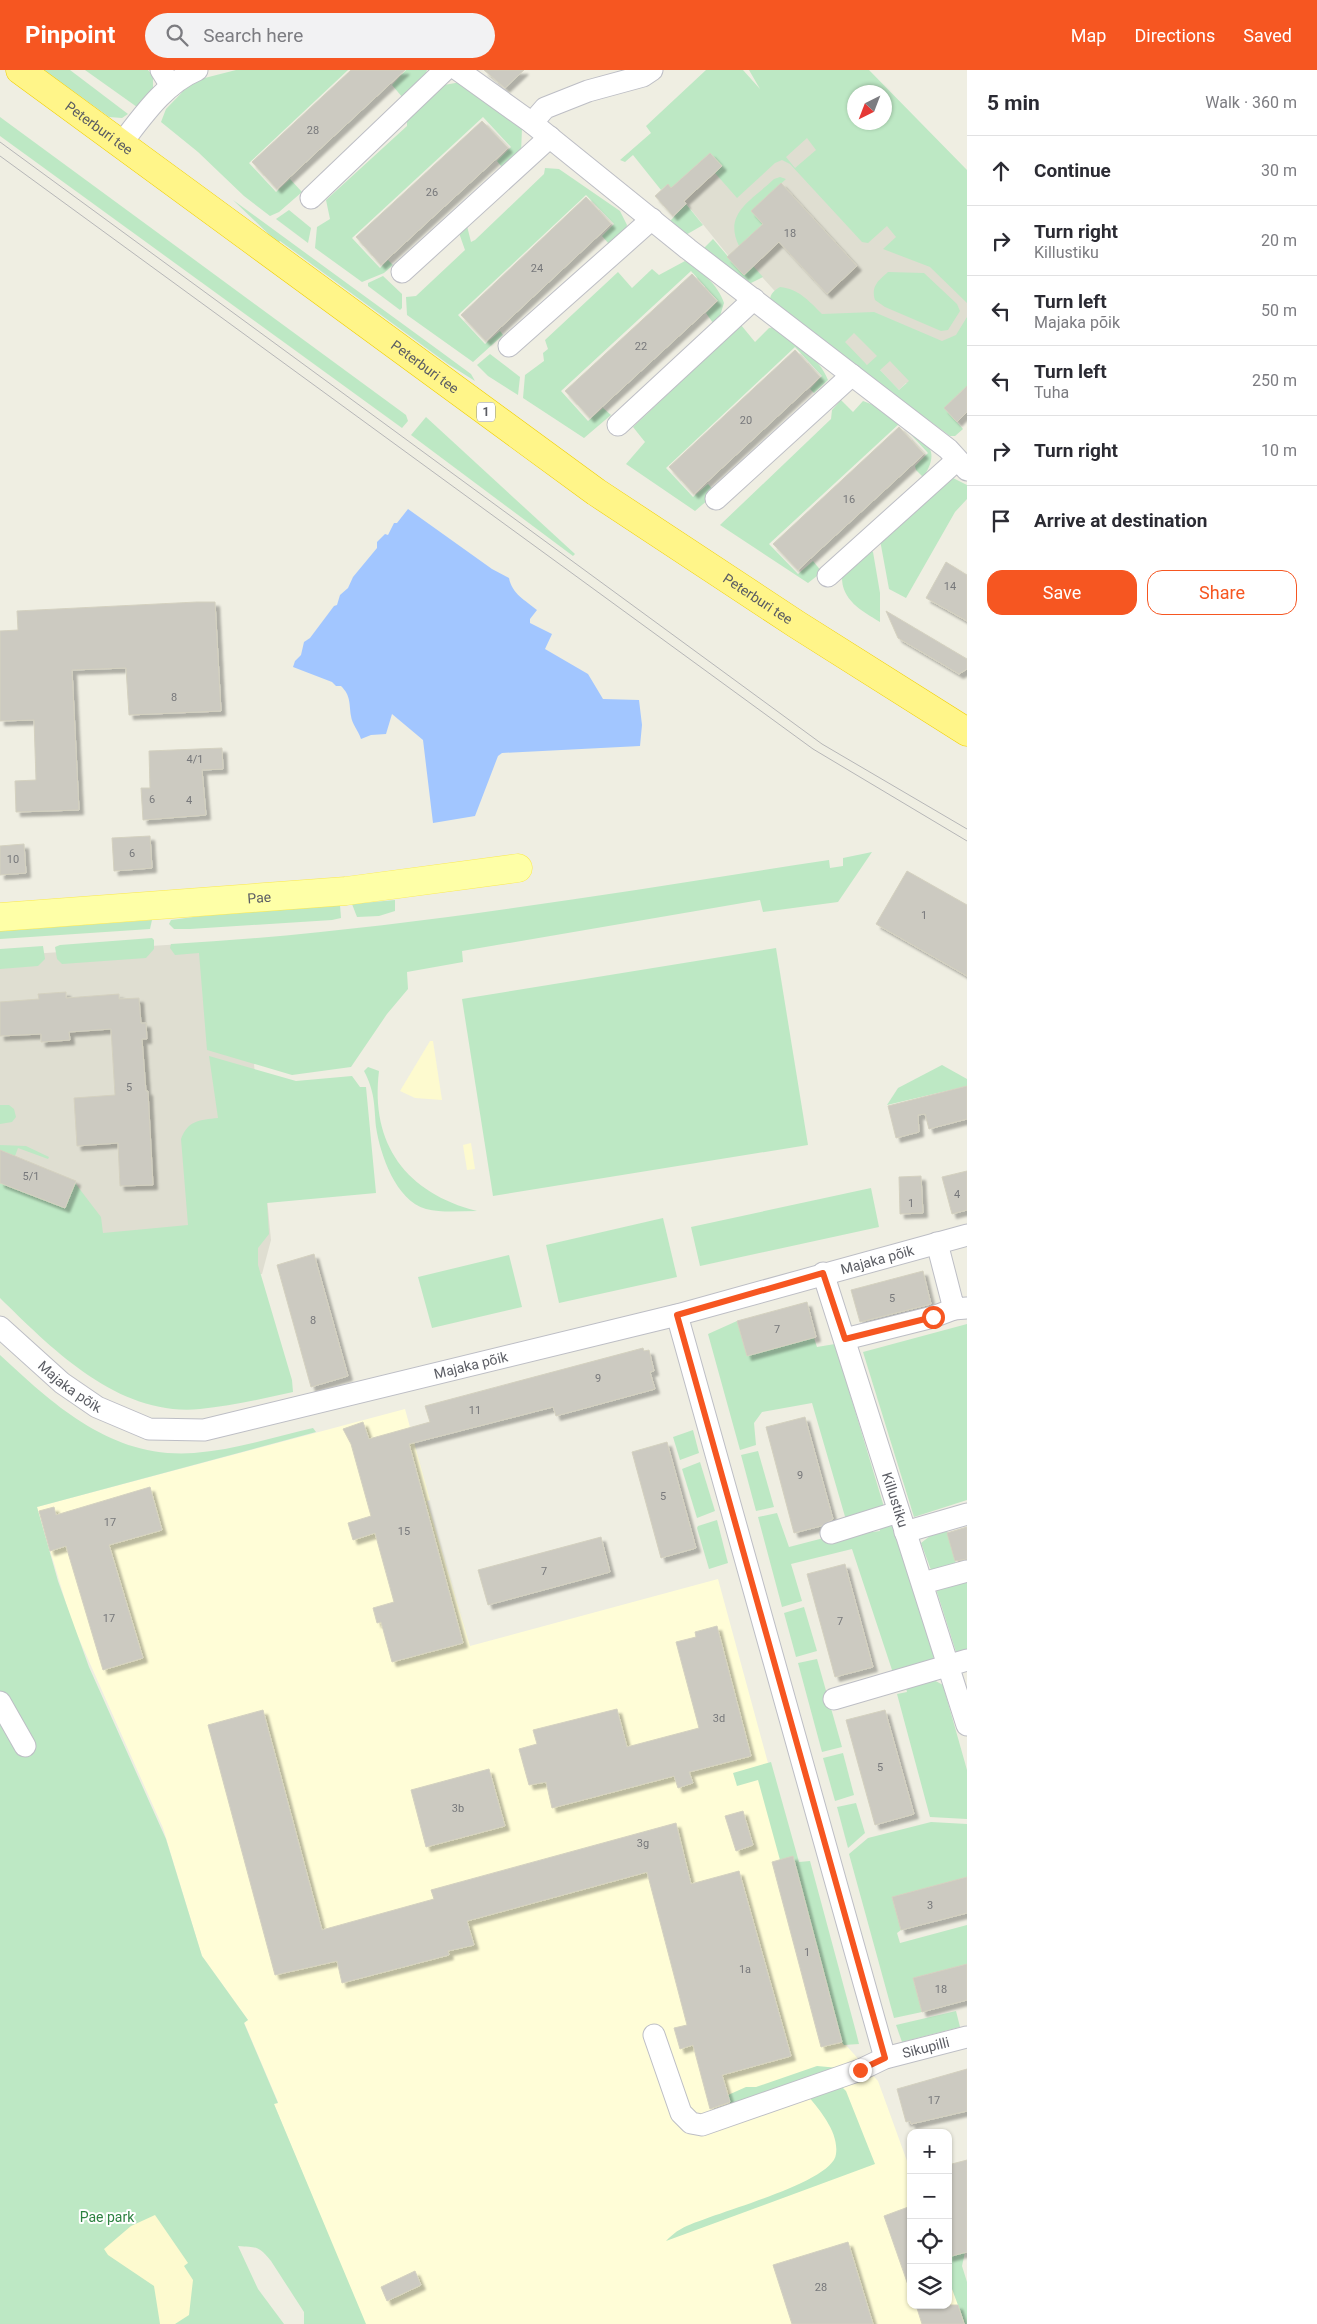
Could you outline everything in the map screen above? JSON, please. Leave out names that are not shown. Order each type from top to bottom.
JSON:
[{"type":"highway","name":"Peterburi tee","points":[[20,70],[596,492],[796,624],[967,732]]},
{"type":"main road","name":"Pae","points":[[0,916],[346,891],[518,868]]},
{"type":"street","points":[[121,144],[142,118],[166,78],[183,76],[197,70]]},
{"type":"street","points":[[311,198],[444,70]]},
{"type":"street","points":[[458,70],[550,137],[754,299],[948,449],[962,465],[828,576]]},
{"type":"street","points":[[532,123],[545,108],[588,91],[643,76],[652,70]]},
{"type":"street","points":[[402,272],[550,137]]},
{"type":"street","points":[[509,346],[652,219]]},
{"type":"street","points":[[618,425],[754,299]]},
{"type":"street","points":[[716,500],[852,375]]},
{"type":"street","name":"Majaka põik","points":[[0,1327],[62,1383],[97,1407],[149,1429],[204,1430],[677,1315],[823,1273],[967,1235]]},
{"type":"street","points":[[845,1339],[960,1309],[936,1243]]},
{"type":"street","name":"Killustiku","points":[[823,1273],[898,1512],[923,1583],[958,1662],[967,1725]]},
{"type":"street","points":[[677,1315],[885,2058]]},
{"type":"street","points":[[831,1533],[898,1512]]},
{"type":"street","points":[[905,1532],[967,1514]]},
{"type":"street","points":[[923,1583],[967,1571]]},
{"type":"street","points":[[834,1700],[958,1662]]},
{"type":"street","points":[[0,1702],[25,1746]]},
{"type":"street","name":"Sikupilli","points":[[654,2035],[681,2113],[690,2124],[702,2125],[860,2070],[885,2058],[967,2037]]},
{"type":"shaded area","points":[[777,90],[967,290],[967,386],[906,383],[899,390],[880,370],[867,365],[793,311],[753,267],[744,275],[684,201],[722,166]]},
{"type":"shaded area","points":[[242,940],[271,1240],[262,1274],[211,1279],[0,1281],[0,956]]},
{"type":"shaded area","points":[[405,1409],[430,1500],[427,1501],[470,1646],[718,1579],[844,2043],[878,2081],[907,2161],[907,2309],[952,2309],[952,2289],[965,2324],[365,2324],[274,2104],[278,2102],[244,2022],[248,2020],[202,1956],[163,1828],[72,1623],[37,1507]]},
{"type":"green space","points":[[44,70],[70,70],[128,114],[122,118],[109,117]]},
{"type":"green space","points":[[85,70],[148,70],[153,76],[153,89],[137,107]]},
{"type":"green space","points":[[236,70],[348,70],[249,163],[276,192],[290,179],[302,192],[279,212],[270,216],[244,196],[198,152],[161,122],[166,109],[193,81]]},
{"type":"green space","points":[[406,70],[427,70],[424,78],[403,98],[392,85]]},
{"type":"green space","points":[[706,70],[743,70],[760,89],[749,70],[869,70],[884,85],[847,85],[847,130],[892,130],[892,93],[967,170],[967,303],[930,267],[883,249],[896,237],[887,226],[868,243],[862,242],[790,164],[782,160],[775,163],[737,198],[715,173],[722,166],[710,153],[671,188],[668,184],[661,190],[633,155],[625,162],[620,160],[651,133],[646,126]],"holes":[[[807,138],[816,150],[795,168],[786,157]]]},
{"type":"green space","points":[[461,82],[522,128],[521,154],[509,167],[501,166],[497,161],[511,147],[483,117],[352,238],[380,268],[388,260],[393,265],[384,273],[362,282],[315,248],[317,227],[330,219],[326,200],[407,126],[407,117],[444,85]]},
{"type":"green space","points":[[0,117],[406,415],[408,421],[402,428],[0,136]]},
{"type":"green space","points":[[545,168],[559,169],[620,211],[627,225],[625,232],[609,244],[602,236],[614,224],[586,195],[458,315],[485,344],[500,331],[503,335],[473,362],[407,315],[406,297],[416,296],[465,250],[459,233],[467,226],[471,242],[475,240],[544,174]]},
{"type":"green space","points":[[780,177],[786,179],[751,211],[763,224],[739,246],[734,225],[737,216],[749,201],[774,179]]},
{"type":"green space","points":[[233,200],[471,374],[475,381],[448,364],[280,241],[278,243]]},
{"type":"green space","points":[[686,204],[703,225],[684,236],[672,228],[671,220]]},
{"type":"green space","points":[[289,210],[311,228],[308,243],[276,219]]},
{"type":"green space","points":[[713,239],[744,275],[753,266],[763,277],[747,285],[704,248]]},
{"type":"green space","points":[[685,261],[703,273],[718,290],[724,303],[720,316],[713,323],[706,313],[718,301],[691,271],[561,391],[588,421],[603,408],[611,415],[584,438],[523,398],[525,375],[544,361],[543,353],[548,349],[545,340],[618,272],[632,288],[652,269],[659,275]]},
{"type":"green space","points":[[888,272],[924,273],[957,304],[960,311],[948,330],[941,331],[885,307],[875,300],[875,287],[878,281]]},
{"type":"green space","points":[[383,276],[402,294],[402,308],[400,310],[368,286],[368,283]]},
{"type":"green space","points":[[780,287],[798,293],[822,314],[874,312],[942,341],[956,335],[967,317],[967,386],[944,408],[963,429],[955,436],[950,436],[771,304],[773,292]],"holes":[[[854,333],[877,356],[867,365],[845,342]],[[890,361],[909,381],[899,390],[880,370]]]},
{"type":"green space","points":[[741,325],[755,342],[769,328],[776,327],[813,357],[828,380],[814,393],[810,389],[822,376],[795,347],[666,468],[693,497],[708,484],[716,493],[695,511],[626,464],[645,442],[633,427]]},
{"type":"green space","points":[[490,354],[520,377],[518,395],[488,376],[477,365]]},
{"type":"green space","points":[[841,400],[853,412],[863,401],[903,420],[921,435],[927,443],[931,452],[931,462],[923,477],[916,470],[915,466],[928,453],[900,423],[769,544],[798,574],[813,561],[822,572],[808,583],[720,525],[831,419],[832,410]]},
{"type":"green space","points":[[426,417],[575,554],[573,556],[411,435]]},
{"type":"green space","points":[[949,476],[967,485],[967,499],[955,512],[906,598],[889,589],[880,540]]},
{"type":"green space","points":[[869,548],[873,552],[880,593],[880,622],[854,604],[845,592],[843,584],[842,576]]},
{"type":"green space","points":[[872,852],[838,902],[763,912],[760,900],[462,951],[463,962],[407,972],[408,989],[387,1014],[351,1067],[292,1075],[207,1050],[199,953],[175,955],[170,948],[171,944],[254,938],[419,921],[829,860],[830,868],[843,866],[843,858]]},
{"type":"green space","points":[[395,900],[395,911],[379,916],[357,917],[352,904]]},
{"type":"green space","points":[[340,905],[341,918],[332,920],[190,929],[174,929],[169,924],[171,920],[201,916]]},
{"type":"green space","points":[[152,920],[150,929],[0,939],[0,931]]},
{"type":"green space","points":[[152,938],[154,940],[154,949],[146,958],[62,964],[57,959],[55,947],[60,945]]},
{"type":"green space","points":[[43,946],[45,959],[38,966],[0,969],[0,949]]},
{"type":"green space","points":[[776,948],[808,1145],[493,1196],[462,999]]},
{"type":"green space","points":[[209,1056],[296,1081],[352,1076],[360,1087],[366,1087],[376,1193],[267,1203],[269,1234],[258,1248],[258,1265],[292,1380],[293,1392],[212,1408],[170,1409],[142,1402],[115,1391],[90,1376],[65,1358],[0,1298],[0,1183],[65,1208],[75,1183],[101,1217],[103,1233],[188,1225],[181,1139],[187,1128],[195,1122],[218,1118]]},
{"type":"green space","points":[[942,1065],[967,1079],[967,1086],[887,1105],[898,1088]]},
{"type":"green space","points":[[368,1067],[379,1071],[378,1097],[381,1121],[387,1143],[398,1162],[412,1178],[430,1192],[452,1203],[477,1211],[426,1209],[406,1197],[398,1187],[386,1163],[378,1138],[372,1092],[364,1071]]},
{"type":"green space","points":[[0,1105],[9,1105],[14,1109],[16,1117],[12,1122],[0,1124]]},
{"type":"green space","points":[[0,1145],[26,1146],[49,1157],[48,1159],[18,1148],[15,1156],[0,1150]]},
{"type":"green space","points":[[871,1188],[879,1227],[700,1266],[691,1227]]},
{"type":"green space","points":[[663,1218],[677,1277],[559,1303],[546,1245]]},
{"type":"green space","points":[[509,1255],[522,1307],[432,1328],[418,1277]]},
{"type":"green space","points":[[737,1321],[747,1356],[814,1338],[817,1347],[835,1344],[884,1507],[846,1520],[812,1403],[762,1412],[754,1423],[756,1445],[740,1450],[708,1334]]},
{"type":"green space","points":[[967,1324],[967,1500],[914,1517],[863,1352]]},
{"type":"green space","name":"Pae park","points":[[0,1355],[64,1410],[111,1438],[137,1447],[164,1453],[194,1453],[239,1446],[313,1428],[316,1432],[37,1507],[58,1581],[89,1667],[166,1839],[202,1956],[248,2020],[244,2023],[278,2103],[274,2104],[366,2324],[304,2324],[304,2312],[271,2261],[259,2249],[238,2246],[258,2289],[284,2324],[0,2324]]},
{"type":"green space","points":[[693,1430],[699,1453],[680,1460],[673,1437]]},
{"type":"green space","points":[[758,1451],[774,1507],[756,1511],[741,1455]]},
{"type":"green space","points":[[700,1462],[715,1511],[697,1518],[682,1469]]},
{"type":"green space","points":[[777,1513],[789,1547],[870,1526],[872,1532],[880,1531],[878,1524],[893,1525],[934,1656],[933,1660],[897,1671],[892,1670],[852,1549],[791,1564],[802,1601],[782,1607],[758,1517]]},
{"type":"green space","points":[[717,1520],[728,1563],[709,1569],[697,1528]]},
{"type":"green space","points":[[947,1530],[956,1564],[931,1570],[921,1543],[934,1533]]},
{"type":"green space","points":[[967,1576],[967,1652],[957,1655],[936,1589]]},
{"type":"green space","points":[[804,1607],[817,1651],[796,1657],[784,1613]]},
{"type":"green space","points":[[817,1659],[842,1747],[822,1752],[798,1663]]},
{"type":"green space","points":[[932,1679],[943,1685],[967,1770],[967,1819],[930,1817],[897,1694],[907,1692],[905,1683]]},
{"type":"green space","points":[[843,1753],[854,1795],[835,1801],[823,1758]]},
{"type":"green space","points":[[771,1762],[799,1862],[810,1861],[859,2044],[844,2045],[842,2042],[793,1857],[780,1860],[758,1780],[737,1786],[733,1773]]},
{"type":"green space","points":[[856,1803],[865,1833],[848,1848],[837,1807]]},
{"type":"green space","points":[[931,1822],[967,1824],[967,1877],[892,1897],[901,1930],[897,1933],[900,1943],[967,1925],[967,1964],[913,1978],[922,2012],[894,2018],[849,1854],[868,1838]]},
{"type":"green space","points":[[956,2011],[960,2027],[902,2042],[896,2025]]},
{"type":"green space","points":[[817,2066],[839,2068],[731,2106],[728,2095],[746,2087],[756,2087]]},
{"type":"green space","points":[[841,2086],[846,2091],[875,2164],[666,2241],[681,2229],[792,2187],[814,2176],[830,2165],[836,2154],[835,2138],[828,2123],[809,2097]]},
{"type":"green space","points":[[952,2213],[965,2252],[962,2266],[967,2282],[967,2324],[965,2324],[952,2289]]},
{"type":"sand","points":[[430,1041],[433,1041],[442,1100],[415,1098],[400,1091]]},
{"type":"sand","points":[[471,1143],[475,1169],[467,1170],[463,1145]]},
{"type":"sand","points":[[155,2215],[188,2263],[184,2266],[193,2280],[189,2315],[175,2324],[160,2324],[154,2286],[108,2255],[104,2249],[131,2226]]},
{"type":"water","points":[[408,509],[492,569],[509,578],[516,593],[537,610],[530,619],[530,623],[552,634],[545,649],[588,674],[603,699],[639,700],[642,725],[640,746],[502,753],[498,756],[475,816],[433,823],[423,740],[392,714],[386,734],[371,735],[361,739],[352,719],[348,696],[341,686],[336,686],[332,682],[293,667],[295,661],[301,655],[304,642],[310,638],[334,606],[337,605],[340,595],[348,588],[353,577],[377,548],[377,542],[385,534],[388,535],[394,523],[397,523]]},
{"type":"building","points":[[351,70],[405,70],[277,189],[252,162]]},
{"type":"building","points":[[484,70],[524,70],[505,88]]},
{"type":"building","points":[[482,121],[508,148],[381,265],[356,237]]},
{"type":"building","points":[[710,153],[722,166],[684,201],[686,204],[673,216],[655,196],[668,184],[671,188]]},
{"type":"building","points":[[781,183],[857,266],[827,294],[779,242],[744,275],[727,257],[763,224],[751,211]]},
{"type":"building","points":[[586,197],[611,224],[486,341],[461,315]]},
{"type":"building","points":[[692,274],[717,301],[590,418],[565,391]]},
{"type":"building","points":[[795,350],[820,377],[694,494],[669,467]]},
{"type":"building","points":[[967,386],[967,412],[957,422],[944,408]]},
{"type":"building","points":[[899,427],[924,454],[798,570],[773,544]]},
{"type":"building","points":[[946,562],[967,575],[967,621],[926,598]]},
{"type":"building","points":[[215,602],[221,711],[129,715],[126,668],[72,670],[79,810],[16,812],[15,781],[36,780],[34,720],[0,721],[0,631],[18,630],[17,611]]},
{"type":"building","points":[[886,611],[967,659],[967,669],[959,674],[898,638]]},
{"type":"building","points":[[222,748],[223,769],[202,770],[206,815],[143,820],[141,788],[150,788],[149,751]]},
{"type":"building","points":[[150,836],[152,868],[114,871],[112,838]]},
{"type":"building","points":[[24,844],[26,873],[0,875],[0,846]]},
{"type":"building","points":[[907,871],[967,905],[967,976],[876,924]]},
{"type":"building","points":[[66,992],[66,998],[119,994],[119,999],[139,998],[141,1023],[146,1023],[147,1039],[142,1039],[146,1091],[148,1091],[153,1185],[120,1186],[118,1143],[77,1146],[74,1098],[115,1095],[111,1029],[69,1032],[70,1040],[41,1042],[41,1034],[0,1036],[0,1002],[39,999],[38,994]]},
{"type":"building","points":[[967,1086],[967,1119],[929,1129],[925,1114],[918,1115],[919,1132],[896,1138],[888,1106]]},
{"type":"building","points":[[0,1150],[76,1181],[65,1208],[0,1183]]},
{"type":"building","points":[[967,1171],[967,1210],[952,1214],[942,1177]]},
{"type":"building","points":[[921,1176],[923,1213],[900,1214],[899,1177]]},
{"type":"building","points":[[314,1254],[348,1376],[311,1387],[277,1265]]},
{"type":"building","points":[[923,1271],[931,1304],[860,1322],[851,1290]]},
{"type":"building","points":[[807,1302],[816,1337],[747,1356],[737,1321]]},
{"type":"building","points":[[643,1348],[644,1351],[649,1350],[654,1371],[650,1372],[655,1389],[556,1416],[553,1407],[409,1444],[463,1643],[392,1662],[381,1622],[377,1623],[373,1608],[394,1602],[375,1533],[353,1540],[348,1523],[371,1516],[351,1444],[343,1429],[363,1422],[369,1439],[430,1422],[425,1406]]},
{"type":"building","points":[[805,1417],[833,1519],[821,1526],[794,1533],[766,1427]]},
{"type":"building","points":[[667,1442],[696,1548],[661,1558],[632,1452]]},
{"type":"building","points":[[150,1487],[162,1530],[109,1545],[143,1658],[103,1670],[66,1546],[50,1551],[39,1511],[54,1507],[56,1515]]},
{"type":"building","points":[[967,1527],[967,1559],[955,1561],[947,1533]]},
{"type":"building","points":[[601,1537],[610,1572],[488,1605],[478,1570]]},
{"type":"building","points":[[845,1564],[873,1667],[835,1677],[807,1574]]},
{"type":"building","points":[[717,1626],[751,1756],[689,1772],[693,1783],[678,1788],[674,1776],[552,1808],[546,1782],[529,1785],[519,1749],[537,1744],[533,1730],[617,1709],[627,1747],[699,1728],[676,1642],[696,1637],[695,1632]]},
{"type":"building","points":[[263,1710],[322,1930],[434,1899],[431,1890],[676,1823],[691,1884],[739,1871],[791,2056],[722,2075],[730,2102],[710,2109],[693,2045],[680,2049],[674,2028],[687,2025],[647,1872],[467,1921],[474,1945],[448,1951],[449,1955],[342,1983],[337,1961],[275,1975],[208,1725]]},
{"type":"building","points":[[885,1710],[914,1814],[875,1825],[846,1720]]},
{"type":"building","points":[[489,1769],[505,1826],[426,1847],[411,1790]]},
{"type":"building","points":[[743,1811],[753,1845],[736,1851],[725,1816]]},
{"type":"building","points":[[793,1856],[842,2042],[821,2047],[772,1862]]},
{"type":"building","points":[[967,1877],[967,1913],[901,1930],[892,1897]]},
{"type":"building","points":[[967,1964],[967,2000],[922,2012],[913,1978]]},
{"type":"building","points":[[967,2069],[967,2111],[911,2124],[910,2121],[906,2122],[897,2089]]},
{"type":"building","points":[[967,2160],[967,2252],[952,2256],[952,2174],[952,2164]]},
{"type":"building","points":[[907,2207],[907,2282],[884,2216]]},
{"type":"building","points":[[848,2242],[873,2324],[792,2324],[773,2265]]},
{"type":"building","points":[[415,2271],[421,2285],[387,2301],[381,2287]]},
{"type":"building","points":[[952,2305],[958,2305],[964,2324],[922,2324],[917,2309],[952,2309]]},
{"type":"tram line","points":[[0,142],[822,744],[967,829]]},
{"type":"tram line","points":[[0,156],[813,749],[967,841]]},
{"type":"route","points":[[860,2070],[885,2058],[677,1315],[823,1273],[845,1339],[933,1317]]}]
